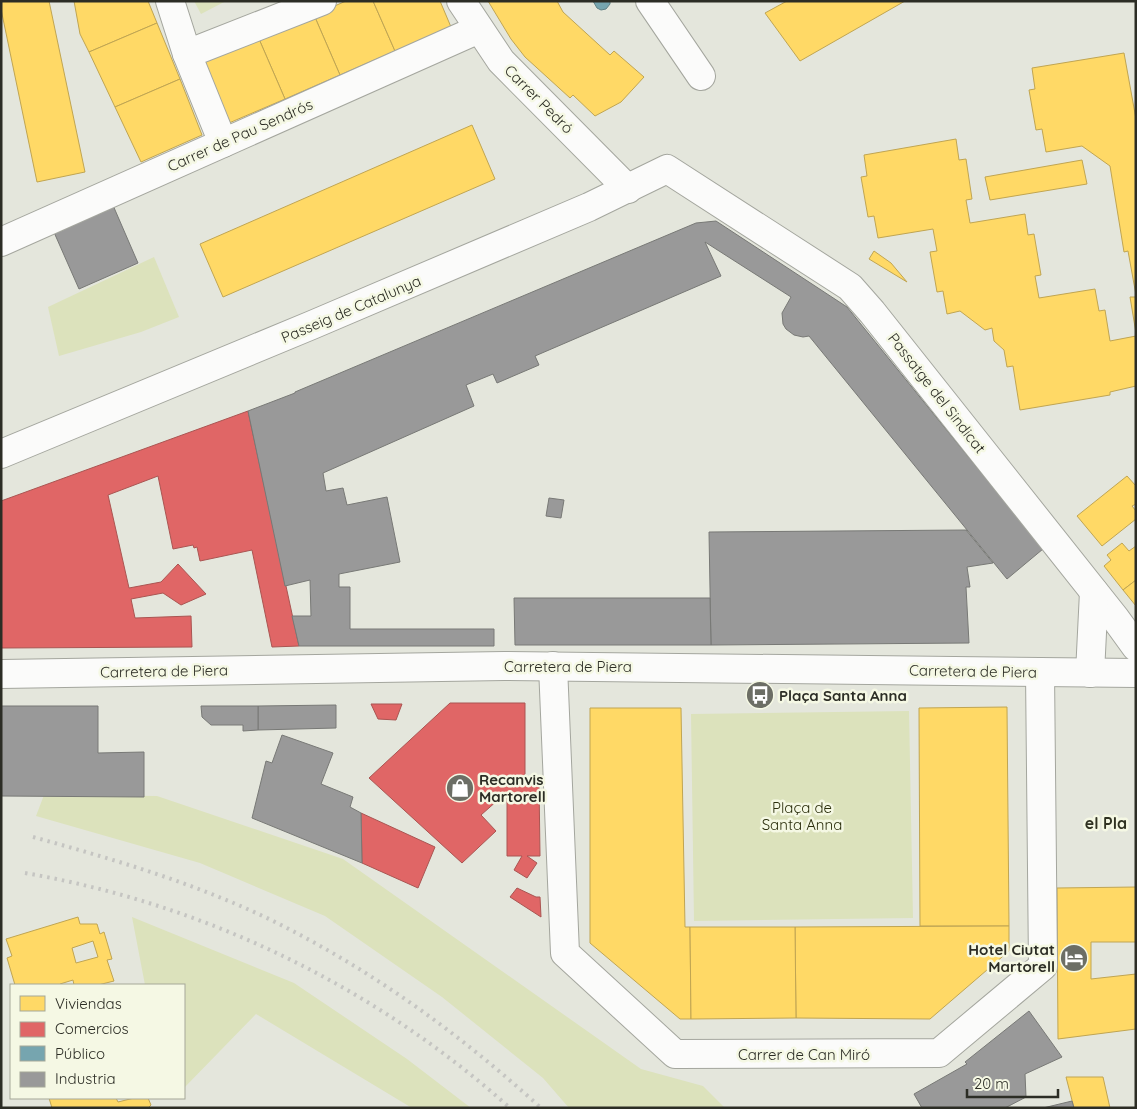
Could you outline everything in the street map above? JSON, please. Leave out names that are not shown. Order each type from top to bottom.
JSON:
[{"type":"street","points":[[170,1],[188,54],[223,143]]},
{"type":"street","points":[[188,54],[322,1]]},
{"type":"street","name":"Carrer Pedró","points":[[461,1],[501,61],[628,189]]},
{"type":"street","points":[[650,1],[701,76]]},
{"type":"street","name":"Carrer de Pau Sendrós","points":[[1,242],[479,29]]},
{"type":"street","name":"Passeig de Catalunya","points":[[1,454],[303,329],[628,189],[667,169],[695,186]]},
{"type":"street","name":"Passatge del Sindicat","points":[[695,186],[850,287],[872,312],[1136,647]]},
{"type":"street","points":[[1090,673],[1094,592]]},
{"type":"street","name":"Carretera de Piera","points":[[1,674],[553,666],[1136,672]]},
{"type":"street","name":"Carrer de Can Miró","points":[[553,666],[565,953],[675,1054],[939,1053],[1043,966],[1040,672]]},
{"type":"green space","points":[[194,1],[226,1],[201,14]]},
{"type":"green space","points":[[154,257],[179,317],[141,332],[59,356],[48,307]]},
{"type":"green space","name":"Plaça de Santa Anna","points":[[909,711],[913,918],[694,921],[691,714]]},
{"type":"green space","points":[[44,795],[157,796],[343,859],[641,1069],[703,1086],[725,1108],[569,1108],[543,1078],[442,997],[325,916],[200,863],[36,816]]},
{"type":"green space","points":[[132,917],[294,983],[407,1059],[471,1108],[412,1108],[256,1014],[185,1087],[185,984],[145,984]]},
{"type":"building: Viviendas","points":[[1,1],[49,1],[85,172],[37,182],[1,9]]},
{"type":"building: Viviendas","points":[[74,1],[148,1],[157,23],[89,52],[80,34]]},
{"type":"building: Viviendas","points":[[346,1],[373,1],[395,51],[340,75],[314,15]]},
{"type":"building: Viviendas","points":[[373,1],[440,1],[451,27],[395,51]]},
{"type":"building: Viviendas","points":[[488,1],[557,1],[563,12],[610,55],[614,51],[644,77],[621,102],[595,116],[573,95],[570,98],[525,57],[511,39]]},
{"type":"building: Viviendas","points":[[787,1],[905,1],[800,61],[765,13]]},
{"type":"building: Viviendas","points":[[314,15],[340,75],[285,99],[259,39]]},
{"type":"building: Viviendas","points":[[157,23],[180,79],[115,107],[89,52]]},
{"type":"building: Viviendas","points":[[259,39],[285,99],[229,123],[203,63]]},
{"type":"building: Viviendas","points":[[1124,53],[1136,119],[1136,295],[1128,251],[1124,252],[1110,166],[1082,146],[1046,152],[1042,129],[1036,130],[1029,90],[1035,89],[1032,68]]},
{"type":"building: Viviendas","points":[[180,79],[202,135],[141,162],[115,107]]},
{"type":"building: Viviendas","points":[[472,125],[495,179],[223,297],[200,244]]},
{"type":"building: Viviendas","points":[[956,139],[959,160],[966,159],[972,199],[966,200],[970,223],[1025,214],[1028,235],[1034,234],[1041,275],[1035,276],[1039,298],[1095,289],[1099,311],[1105,310],[1110,341],[1136,336],[1136,386],[1110,392],[1110,395],[1020,410],[1013,366],[1007,367],[1004,350],[994,341],[992,328],[985,330],[960,311],[947,314],[943,291],[937,292],[930,252],[937,251],[933,229],[878,238],[874,216],[868,217],[861,177],[867,176],[864,155]]},
{"type":"building: Viviendas","points":[[1082,160],[1087,184],[990,200],[985,177]]},
{"type":"building: Viviendas","points":[[874,251],[891,263],[907,282],[869,259]]},
{"type":"building: Viviendas","points":[[1130,297],[1136,297],[1136,333]]},
{"type":"building: Viviendas","points":[[1127,476],[1136,486],[1136,504],[1132,506],[1136,511],[1136,519],[1102,546],[1077,516]]},
{"type":"building: Viviendas","points":[[1122,543],[1129,551],[1136,546],[1136,580],[1123,590],[1104,566],[1111,560],[1107,555]]},
{"type":"building: Viviendas","points":[[1136,580],[1136,606],[1123,590]]},
{"type":"building: Viviendas","points":[[1007,707],[1009,926],[920,926],[919,708]]},
{"type":"building: Viviendas","points":[[590,708],[681,708],[685,927],[690,927],[691,1019],[680,1019],[590,943]]},
{"type":"building: Viviendas","name":"Hotel Ciutat Martorell","points":[[1136,887],[1136,942],[1091,942],[1091,979],[1136,974],[1136,1029],[1058,1039],[1057,888]]},
{"type":"building: Viviendas","points":[[78,917],[80,924],[97,924],[100,934],[104,932],[112,959],[107,960],[114,981],[102,984],[74,984],[73,980],[60,984],[15,984],[7,958],[12,956],[6,939]],"holes":[[[93,941],[98,957],[76,963],[72,948]]]},
{"type":"building: Viviendas","points":[[1009,926],[1009,951],[930,1019],[796,1018],[795,927]]},
{"type":"building: Viviendas","points":[[690,927],[795,927],[796,1018],[691,1019]]},
{"type":"building: Viviendas","points":[[1066,1077],[1103,1077],[1110,1108],[1074,1108]]},
{"type":"building: Viviendas","points":[[49,1099],[116,1099],[118,1102],[130,1099],[148,1099],[151,1105],[148,1108],[52,1108]]},
{"type":"building: Comercios","points":[[248,411],[299,646],[272,647],[252,550],[200,561],[197,547],[194,548],[193,545],[173,549],[158,476],[108,495],[129,588],[161,582],[178,564],[206,594],[181,605],[163,593],[131,599],[135,618],[191,616],[192,647],[1,648],[1,501]]},
{"type":"building: Comercios","name":"Recanvis Martorell","points":[[450,703],[525,703],[525,774],[517,783],[539,782],[540,856],[527,856],[537,863],[527,878],[514,870],[522,856],[507,856],[507,792],[481,815],[496,831],[462,863],[369,778]]},
{"type":"building: Comercios","points":[[371,704],[402,704],[396,720],[378,719]]},
{"type":"building: Comercios","points":[[361,813],[435,847],[418,888],[362,863]]},
{"type":"building: Comercios","points":[[517,888],[540,897],[541,917],[510,897]]},
{"type":"building: Público","points":[[593,1],[610,1],[610,4],[606,9],[601,10],[597,8]]},
{"type":"building: Industria","points":[[112,203],[138,263],[79,289],[53,230]]},
{"type":"building: Industria","points":[[716,221],[847,307],[1043,549],[1007,579],[809,336],[794,335],[786,329],[783,324],[782,313],[791,297],[705,242],[721,276],[535,356],[539,365],[497,383],[493,374],[466,385],[474,406],[323,473],[326,491],[343,488],[347,505],[387,497],[400,562],[339,574],[339,587],[350,587],[350,629],[494,629],[494,646],[299,646],[292,616],[311,616],[310,580],[285,586],[248,411],[295,393],[696,223]]},
{"type":"building: Industria","points":[[549,498],[564,500],[561,518],[546,516]]},
{"type":"building: Industria","points":[[966,530],[993,563],[967,567],[970,587],[966,587],[969,643],[711,645],[709,532]]},
{"type":"building: Industria","points":[[514,598],[710,598],[711,645],[515,645]]},
{"type":"building: Industria","points":[[336,705],[336,728],[258,730],[258,706]]},
{"type":"building: Industria","points":[[1,706],[98,706],[98,753],[144,752],[144,797],[1,796]]},
{"type":"building: Industria","points":[[201,706],[258,706],[258,730],[243,731],[243,725],[211,725],[202,717]]},
{"type":"building: Industria","points":[[282,735],[333,753],[321,784],[353,797],[350,807],[361,813],[362,863],[252,818],[266,761],[272,763]]},
{"type":"building: Industria","points":[[1029,1011],[1062,1057],[1025,1074],[1026,1097],[1005,1108],[922,1108],[914,1094],[967,1064],[965,1062]]},
{"type":"building: Industria","points":[[1072,1101],[1074,1108],[1043,1108]]},
{"type":"railway","points":[[33,837],[123,863],[212,894],[269,919],[306,938],[412,1004],[478,1054],[541,1108]]},
{"type":"railway","points":[[25,873],[92,887],[157,906],[221,929],[284,956],[344,988],[402,1024],[457,1064],[510,1108]]},
{"type":"place","name":"Plaça Santa Anna","points":[[760,695]]},
{"type":"place","name":"Recanvis Martorell","points":[[460,788]]},
{"type":"place","name":"Hotel Ciutat Martorell","points":[[1074,958]]},
{"type":"district","name":"el Pla","points":[[1106,823]]}]
